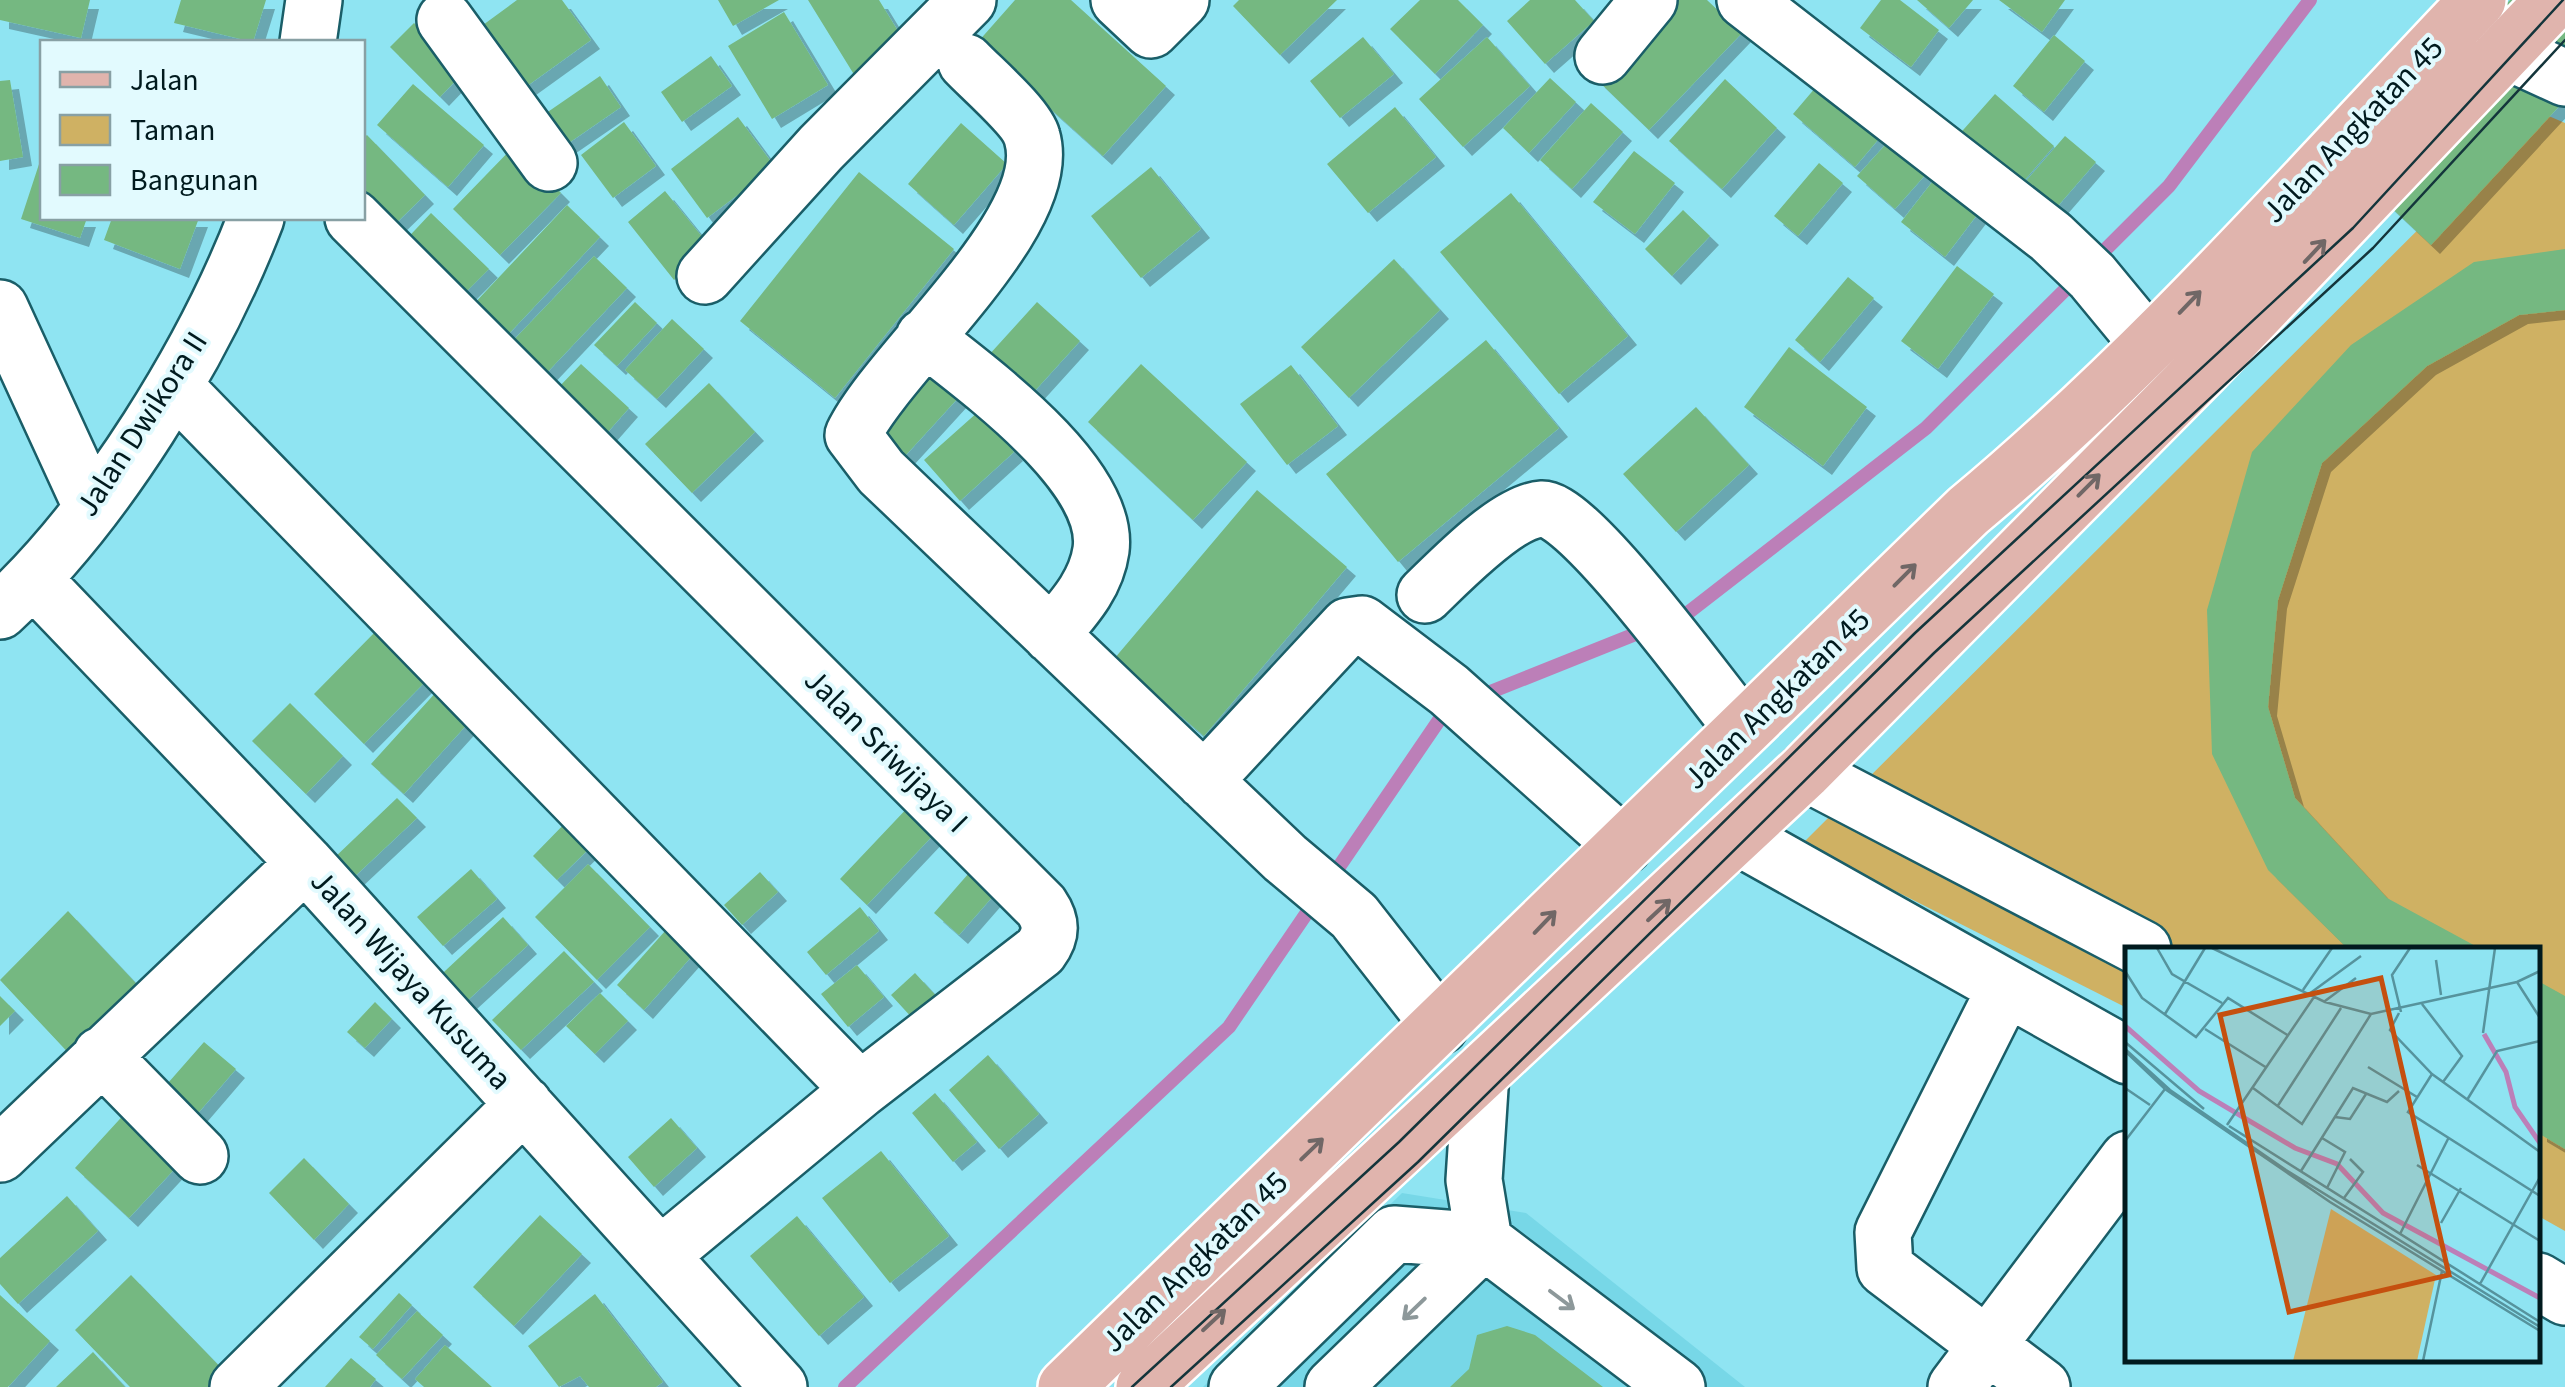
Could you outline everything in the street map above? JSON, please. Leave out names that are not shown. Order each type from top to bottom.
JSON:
[{"type":"main road","name":"Jalan Angkatan 45","points":[[1066,1387],[1968,511],[2037,454],[2149,345],[2478,0]]},
{"type":"main road","points":[[1144,1387],[1804,772],[2026,548],[2554,0]]},
{"type":"main road","points":[[2026,548],[2037,454]]},
{"type":"street","points":[[308,40],[314,0]]},
{"type":"street","points":[[704,276],[821,148],[968,0]]},
{"type":"street","points":[[1119,0],[1150,30],[1181,0]]},
{"type":"street","points":[[1603,56],[1648,0]]},
{"type":"street","points":[[1745,0],[2051,237],[2092,276],[2149,345]]},
{"type":"street","points":[[451,7],[548,164]]},
{"type":"street","points":[[2506,51],[2565,78]]},
{"type":"street","points":[[966,62],[1032,133],[1035,156],[1028,187],[971,287],[924,337],[853,435],[881,472],[1286,858],[1354,916],[1440,1026]]},
{"type":"street","name":"Jalan Dwikora II","points":[[17,596],[92,506],[174,386],[255,220]]},
{"type":"street","name":"Jalan Sriwijaya I","points":[[355,220],[1047,915],[1049,935],[1040,950],[860,1090],[662,1254]]},
{"type":"street","points":[[0,308],[92,506]]},
{"type":"street","points":[[924,337],[980,382],[1073,471],[1100,521],[1102,548],[1087,592],[1051,635]]},
{"type":"street","points":[[174,386],[860,1090]]},
{"type":"street","points":[[1425,595],[1485,538],[1539,509],[1554,511],[1577,526],[1743,730]]},
{"type":"street","name":"Jalan Wijaya Kusuma","points":[[17,596],[305,863],[780,1387]]},
{"type":"street","points":[[1204,781],[1353,624],[1366,627],[1449,690],[1624,846]]},
{"type":"street","points":[[1804,772],[2137,947]]},
{"type":"street","points":[[1738,836],[2125,1054]]},
{"type":"street","points":[[0,1154],[305,863]]},
{"type":"street","points":[[2005,989],[1882,1232],[1882,1250],[1885,1268],[1972,1367],[2042,1387]]},
{"type":"street","points":[[101,1055],[200,1156]]},
{"type":"street","points":[[1481,1073],[1474,1180],[1484,1241]]},
{"type":"street","points":[[238,1387],[524,1104]]},
{"type":"street","points":[[1972,1367],[2125,1163]]},
{"type":"street","points":[[1237,1387],[1394,1234],[1484,1241],[1677,1387]]},
{"type":"street","points":[[1333,1387],[1484,1241]]},
{"type":"street","points":[[2540,1282],[2565,1297]]},
{"type":"shaded area","points":[[1402,1193],[1526,1213],[1745,1387],[1203,1387]]},
{"type":"green space","points":[[2537,111],[2565,123],[2565,1231],[2540,1217],[2540,947],[2125,947],[2125,1007],[1802,844]]},
{"type":"building","points":[[0,0],[90,0],[81,38],[0,20]]},
{"type":"building","points":[[181,0],[266,0],[254,40],[174,23]]},
{"type":"building","points":[[517,0],[562,0],[591,40],[516,94],[472,33]]},
{"type":"building","points":[[718,0],[779,0],[733,26]]},
{"type":"building","points":[[808,0],[879,0],[909,49],[858,81]]},
{"type":"building","points":[[1015,0],[1071,0],[1166,86],[1103,156],[977,43]]},
{"type":"building","points":[[1239,0],[1337,0],[1280,55],[1233,6]]},
{"type":"building","points":[[1420,0],[1458,0],[1483,25],[1435,74],[1390,29]]},
{"type":"building","points":[[1530,0],[1575,0],[1594,21],[1545,64],[1507,21]]},
{"type":"building","points":[[1671,0],[1707,0],[1742,33],[1649,130],[1596,79]]},
{"type":"building","points":[[1881,0],[1900,0],[1939,30],[1911,67],[1860,28]]},
{"type":"building","points":[[1917,0],[1973,0],[1949,28]]},
{"type":"building","points":[[1999,0],[2065,0],[2042,32]]},
{"type":"building","points":[[2510,0],[2565,0],[2565,100],[2431,245],[2352,171]]},
{"type":"building","points":[[784,12],[828,85],[772,119],[728,46]]},
{"type":"building","points":[[414,23],[463,73],[440,97],[390,47]]},
{"type":"building","points":[[2054,35],[2085,61],[2044,112],[2013,86]]},
{"type":"building","points":[[1363,37],[1394,74],[1340,118],[1310,81]]},
{"type":"building","points":[[1487,37],[1530,86],[1463,147],[1419,99]]},
{"type":"building","points":[[711,56],[732,86],[682,122],[661,92]]},
{"type":"building","points":[[1827,74],[1888,128],[1855,167],[1793,114]]},
{"type":"building","points":[[600,76],[621,107],[560,149],[539,118]]},
{"type":"building","points":[[1550,78],[1576,102],[1529,153],[1503,128]]},
{"type":"building","points":[[1725,79],[1777,128],[1722,189],[1669,141]]},
{"type":"building","points":[[10,80],[23,157],[0,161],[0,81]]},
{"type":"building","points":[[413,84],[484,145],[448,187],[377,125]]},
{"type":"building","points":[[1995,94],[2054,146],[2016,190],[1956,138]]},
{"type":"building","points":[[1591,103],[1623,132],[1572,189],[1540,160]]},
{"type":"building","points":[[1395,107],[1436,157],[1368,213],[1327,164]]},
{"type":"building","points":[[738,117],[775,167],[707,218],[671,169]]},
{"type":"building","points":[[624,122],[656,166],[613,198],[581,155]]},
{"type":"building","points":[[961,123],[1007,164],[954,225],[908,184]]},
{"type":"building","points":[[1898,131],[1935,164],[1895,209],[1857,176]]},
{"type":"building","points":[[2065,136],[2096,162],[2057,207],[2026,181]]},
{"type":"building","points":[[365,137],[425,195],[389,230],[365,205]]},
{"type":"building","points":[[514,146],[561,193],[500,255],[453,209]]},
{"type":"building","points":[[1634,151],[1675,183],[1635,234],[1593,202]]},
{"type":"building","points":[[40,161],[40,220],[86,220],[80,238],[21,219]]},
{"type":"building","points":[[1819,163],[1843,183],[1798,236],[1774,216]]},
{"type":"building","points":[[1151,167],[1201,229],[1141,278],[1091,216]]},
{"type":"building","points":[[859,172],[954,249],[835,398],[740,321]]},
{"type":"building","points":[[1940,172],[1983,207],[1945,257],[1901,222]]},
{"type":"building","points":[[665,191],[712,249],[674,280],[628,222]]},
{"type":"building","points":[[1511,193],[1628,336],[1559,394],[1440,252]]},
{"type":"building","points":[[567,205],[600,237],[503,340],[470,308]]},
{"type":"building","points":[[1683,210],[1710,236],[1672,276],[1645,249]]},
{"type":"building","points":[[431,213],[489,269],[456,302],[400,246]]},
{"type":"building","points":[[111,220],[198,220],[180,269],[104,240]]},
{"type":"building","points":[[2565,249],[2565,310],[2519,315],[2427,366],[2322,463],[2278,600],[2268,707],[2295,798],[2387,898],[2477,947],[2346,947],[2268,870],[2212,754],[2207,610],[2252,452],[2351,345],[2474,262]]},
{"type":"building","points":[[594,256],[627,288],[539,381],[506,348]]},
{"type":"building","points":[[1394,259],[1440,310],[1349,398],[1301,347]]},
{"type":"building","points":[[1957,266],[1994,294],[1938,369],[1901,341]]},
{"type":"building","points":[[1848,277],[1874,298],[1820,362],[1795,340]]},
{"type":"building","points":[[635,302],[657,323],[617,366],[594,345]]},
{"type":"building","points":[[1037,302],[1080,341],[1032,394],[988,356]]},
{"type":"building","points":[[672,319],[704,349],[657,399],[625,370]]},
{"type":"building","points":[[1486,340],[1559,428],[1398,562],[1326,474]]},
{"type":"building","points":[[1789,347],[1867,407],[1823,466],[1744,407]]},
{"type":"building","points":[[581,364],[629,408],[607,433],[558,388]]},
{"type":"building","points":[[1141,364],[1247,462],[1193,520],[1088,422]]},
{"type":"building","points":[[1291,365],[1338,426],[1287,465],[1240,404]]},
{"type":"building","points":[[931,373],[959,397],[905,456],[878,430]]},
{"type":"building","points":[[709,383],[755,432],[692,493],[645,444]]},
{"type":"building","points":[[1696,407],[1749,465],[1676,532],[1623,474]]},
{"type":"building","points":[[979,411],[1014,452],[960,501],[924,460]]},
{"type":"building","points":[[1257,490],[1347,567],[1204,736],[1114,659]]},
{"type":"building","points":[[376,631],[426,681],[364,744],[314,694]]},
{"type":"building","points":[[438,690],[471,720],[404,794],[371,764]]},
{"type":"building","points":[[290,703],[343,756],[306,794],[252,741]]},
{"type":"building","points":[[397,798],[417,818],[352,879],[333,859]]},
{"type":"building","points":[[912,803],[939,829],[867,905],[840,879]]},
{"type":"building","points":[[571,817],[596,842],[557,880],[533,856]]},
{"type":"building","points":[[588,864],[650,927],[597,980],[535,917]]},
{"type":"building","points":[[471,869],[497,899],[443,946],[417,917]]},
{"type":"building","points":[[760,872],[778,892],[742,925],[724,905]]},
{"type":"building","points":[[969,873],[994,895],[959,935],[934,913]]},
{"type":"building","points":[[860,907],[879,931],[826,975],[807,952]]},
{"type":"building","points":[[68,911],[147,995],[76,1061],[0,980]]},
{"type":"building","points":[[503,917],[528,945],[456,1011],[431,984]]},
{"type":"building","points":[[674,921],[701,946],[644,1010],[617,985]]},
{"type":"building","points":[[564,951],[594,982],[521,1050],[492,1020]]},
{"type":"building","points":[[857,965],[884,997],[848,1027],[821,994]]},
{"type":"building","points":[[915,973],[951,1012],[927,1034],[891,995]]},
{"type":"building","points":[[2540,982],[2565,996],[2565,1149],[2540,1134]]},
{"type":"building","points":[[600,993],[628,1021],[595,1054],[566,1026]]},
{"type":"building","points":[[0,996],[15,1011],[0,1026]]},
{"type":"building","points":[[375,1002],[392,1019],[365,1048],[347,1032]]},
{"type":"building","points":[[204,1042],[236,1069],[193,1119],[161,1091]]},
{"type":"building","points":[[988,1055],[1039,1114],[999,1149],[949,1090]]},
{"type":"building","points":[[935,1093],[977,1142],[953,1162],[912,1113]]},
{"type":"building","points":[[129,1109],[183,1160],[129,1218],[75,1168]]},
{"type":"building","points":[[671,1118],[697,1148],[654,1187],[628,1157]]},
{"type":"building","points":[[881,1151],[949,1236],[890,1283],[822,1198]]},
{"type":"building","points":[[304,1158],[349,1204],[314,1240],[269,1193]]},
{"type":"building","points":[[67,1196],[98,1231],[18,1304],[0,1284],[0,1258]]},
{"type":"building","points":[[540,1215],[582,1254],[514,1326],[473,1287]]},
{"type":"building","points":[[797,1216],[864,1297],[819,1336],[750,1256]]},
{"type":"building","points":[[131,1275],[230,1377],[220,1387],[130,1387],[75,1330]]},
{"type":"building","points":[[399,1293],[412,1305],[373,1349],[359,1337]]},
{"type":"building","points":[[595,1294],[663,1382],[656,1387],[589,1387],[580,1376],[559,1387],[528,1346]]},
{"type":"building","points":[[0,1295],[50,1341],[8,1387],[0,1387]]},
{"type":"building","points":[[417,1311],[443,1335],[402,1379],[376,1355]]},
{"type":"building","points":[[1507,1326],[1535,1335],[1603,1387],[1450,1387],[1469,1369],[1477,1335]]},
{"type":"building","points":[[445,1345],[492,1387],[424,1387],[415,1379]]},
{"type":"building","points":[[93,1352],[125,1387],[56,1387]]},
{"type":"building","points":[[351,1358],[376,1379],[370,1387],[325,1387]]},
{"type":"waterway","points":[[2094,261],[2169,186],[2310,0]]},
{"type":"waterway","points":[[1672,619],[1689,612],[1926,428],[2079,276]]},
{"type":"waterway","points":[[1478,697],[1648,629]]},
{"type":"waterway","points":[[1330,880],[1446,710],[1453,707]]},
{"type":"waterway","points":[[845,1387],[1229,1027],[1317,898]]},
{"type":"tram line","points":[[1132,1387],[1399,1142],[1915,633],[2353,228],[2563,0]]},
{"type":"tram line","points":[[1171,1387],[1418,1162],[1934,653],[2373,248],[2565,40]]}]
